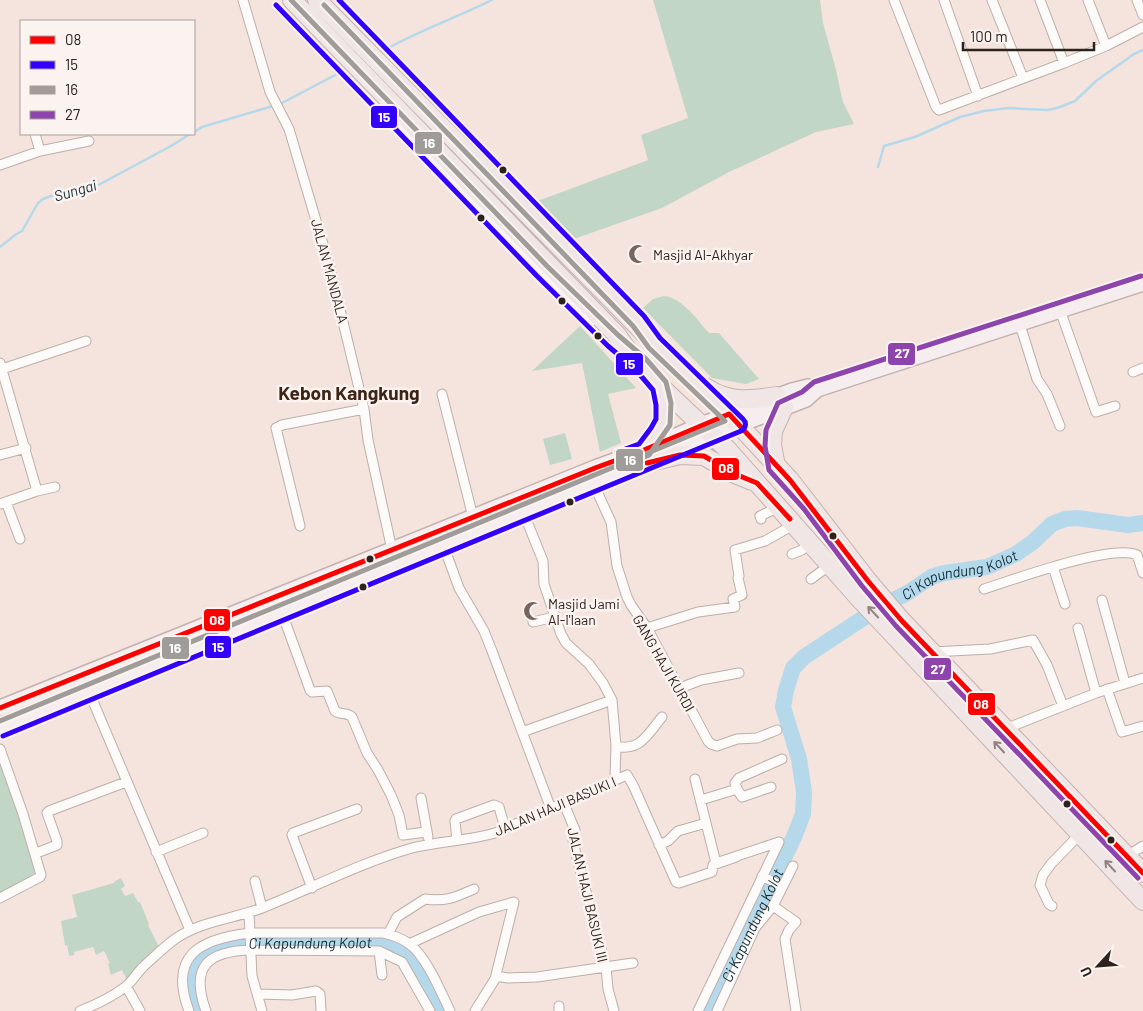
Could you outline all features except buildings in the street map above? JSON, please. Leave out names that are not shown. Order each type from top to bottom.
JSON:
[{"type":"highway","points":[[292,0],[617,335],[633,358],[757,483],[830,565],[863,589]]},
{"type":"highway","points":[[317,0],[654,343],[733,419],[810,504],[863,589],[1080,834],[1143,901]]},
{"type":"highway","points":[[681,368],[715,393],[731,399],[780,402],[773,431],[772,445],[776,466]]},
{"type":"highway","points":[[660,386],[664,404],[663,421],[647,456],[704,456],[735,474],[757,483]]},
{"type":"highway","points":[[895,625],[932,652],[1143,873]]},
{"type":"main road","points":[[281,0],[542,271],[613,341],[633,358]]},
{"type":"main road","points":[[329,0],[639,321],[654,343]]},
{"type":"main road","points":[[0,708],[474,517],[647,456],[733,419],[780,402],[802,388],[817,389],[1143,283]]},
{"type":"main road","points":[[0,729],[594,485],[647,456]]},
{"type":"main road","points":[[274,597],[282,613]]},
{"type":"street","name":"JALAN MANDALA","points":[[243,0],[270,92],[289,129],[330,268],[364,409],[368,440],[392,550]]},
{"type":"street","points":[[894,0],[936,106],[940,110],[1106,46],[1143,27]]},
{"type":"street","points":[[944,0],[978,96]]},
{"type":"street","points":[[992,0],[1023,78]]},
{"type":"street","points":[[1040,0],[1064,63]]},
{"type":"street","points":[[1088,0],[1106,46]]},
{"type":"street","points":[[1137,0],[1143,15]]},
{"type":"street","points":[[35,135],[40,151]]},
{"type":"street","points":[[0,165],[40,151],[89,141]]},
{"type":"street","points":[[1060,310],[1096,412],[1115,406]]},
{"type":"street","points":[[1016,325],[1022,331],[1037,379],[1047,394],[1060,426]]},
{"type":"street","points":[[37,491],[1,366],[86,341]]},
{"type":"street","points":[[1133,372],[1143,368]]},
{"type":"street","points":[[442,394],[474,517]]},
{"type":"street","points":[[300,526],[276,428],[282,425],[364,409]]},
{"type":"street","points":[[0,455],[26,448]]},
{"type":"street","name":"GANG HAJI KURDI","points":[[594,485],[611,522],[617,566],[627,597],[647,628],[708,741],[714,746],[737,739],[757,738],[777,730]]},
{"type":"street","points":[[20,540],[3,503],[55,487]]},
{"type":"street","points":[[761,519],[760,516],[779,507]]},
{"type":"street","points":[[524,514],[543,561],[544,584],[554,617],[566,643],[589,664],[603,683],[612,700],[616,746],[615,778],[613,782]]},
{"type":"street","points":[[647,628],[698,612],[736,607],[733,599],[742,595],[734,550],[765,541],[795,524]]},
{"type":"street","points":[[792,554],[802,550],[810,542]]},
{"type":"street","points":[[444,547],[459,588],[484,631],[551,809]]},
{"type":"street","points":[[984,589],[1082,558],[1126,553],[1135,553],[1139,558],[1143,572]]},
{"type":"street","points":[[811,579],[830,565]]},
{"type":"street","points":[[1054,567],[1065,604]]},
{"type":"street","points":[[1102,600],[1124,683]]},
{"type":"street","points":[[282,613],[310,690],[312,692],[327,691],[334,711],[340,714],[348,714],[352,717],[367,753],[378,770],[399,815],[403,835],[426,832]]},
{"type":"street","points":[[533,622],[554,617]]},
{"type":"street","points":[[1078,628],[1096,692]]},
{"type":"street","points":[[932,652],[990,648],[1033,640],[1047,665],[1062,706]]},
{"type":"street","points":[[680,688],[701,680],[738,673]]},
{"type":"street","points":[[1005,729],[1096,692],[1143,678]]},
{"type":"street","points":[[1107,689],[1122,732],[1143,726]]},
{"type":"street","points":[[89,692],[190,930]]},
{"type":"street","points":[[522,732],[612,700]]},
{"type":"street","points":[[616,746],[629,748],[638,744],[644,740],[662,718]]},
{"type":"street","points":[[0,749],[23,814],[41,875],[0,898]]},
{"type":"street","points":[[771,787],[742,797],[735,782],[739,778],[782,759]]},
{"type":"street","name":"JALAN HAJI BASUKI I","points":[[80,1011],[118,992],[164,948],[190,930],[220,919],[249,913],[312,888],[372,861],[414,848],[483,836],[629,776],[674,880],[679,883],[712,872],[712,865],[736,857]]},
{"type":"street","points":[[695,779],[716,863],[779,842],[764,877],[698,1011]]},
{"type":"street","points":[[39,852],[57,845],[58,841],[47,813],[49,811],[126,782]]},
{"type":"street","points":[[701,800],[737,789]]},
{"type":"street","points":[[421,798],[430,845]]},
{"type":"street","name":"JALAN HAJI BASUKI III","points":[[496,976],[508,978],[537,977],[606,967],[575,850],[573,840],[575,830],[564,804]]},
{"type":"street","points":[[457,840],[456,819],[494,805],[499,807],[505,828]]},
{"type":"street","points":[[312,888],[294,842],[293,833],[357,809]]},
{"type":"street","points":[[659,845],[668,841],[678,831],[706,823]]},
{"type":"street","points":[[156,852],[203,833]]},
{"type":"street","points":[[1052,906],[1049,904],[1040,885],[1043,875],[1080,834]]},
{"type":"street","points":[[1127,856],[1143,846]]},
{"type":"street","points":[[717,1011],[755,928],[773,906],[781,885],[792,866]]},
{"type":"street","points":[[764,877],[781,885]]},
{"type":"street","points":[[255,881],[262,908]]},
{"type":"street","points":[[388,934],[397,917],[425,899],[440,901],[474,888]]},
{"type":"street","points":[[409,944],[479,912],[514,903],[496,976],[475,1011]]},
{"type":"street","points":[[773,906],[796,922],[789,930],[785,939],[796,1011]]},
{"type":"street","points":[[249,913],[252,976],[262,1011]]},
{"type":"street","points":[[206,1011],[201,997],[199,979],[204,966],[214,957],[250,941],[383,933],[409,944],[430,969],[450,1011]]},
{"type":"street","points":[[189,1011],[182,991],[182,975],[189,958],[195,950],[220,939],[379,951],[402,962],[430,1011]]},
{"type":"street","points":[[379,951],[382,975]]},
{"type":"street","points":[[611,1010],[606,967],[633,963]]},
{"type":"street","points":[[126,986],[140,1011]]},
{"type":"street","points":[[258,994],[292,995],[316,991],[320,994],[321,1011]]},
{"type":"green space","points":[[653,0],[820,0],[823,23],[843,102],[854,124],[816,132],[729,172],[662,208],[571,240],[535,202],[648,160],[641,135],[688,118]]},
{"type":"green space","points":[[664,296],[683,305],[709,333],[719,333],[759,379],[746,384],[712,378],[643,308],[653,299]]},
{"type":"green space","points":[[580,326],[636,388],[608,394],[621,443],[600,452],[582,363],[532,371]]},
{"type":"green space","points":[[565,433],[572,459],[550,465],[543,439]]},
{"type":"green space","points":[[0,756],[39,876],[0,896]]},
{"type":"green space","points":[[121,878],[125,886],[121,889],[125,896],[133,893],[138,902],[140,902],[148,925],[160,949],[127,980],[122,970],[111,975],[108,964],[110,963],[104,951],[96,955],[93,947],[74,952],[74,955],[69,956],[67,945],[65,946],[61,921],[77,917],[72,895],[114,883]]},
{"type":"waterway","points":[[390,47],[492,0]]},
{"type":"waterway","points":[[878,167],[884,146],[915,137],[960,117],[1008,108],[1048,110],[1075,101],[1096,81],[1134,54],[1143,50]]},
{"type":"waterway","points":[[282,103],[339,73]]},
{"type":"waterway","name":"Sungai","points":[[195,131],[202,127],[273,106]]},
{"type":"waterway","name":"Sungai","points":[[0,247],[22,231],[38,203],[43,199],[91,189],[188,135]]},
{"type":"waterway","name":"Ci Kapundung Kolot","points":[[711,1011],[794,837],[803,814],[804,792],[799,759],[783,707],[793,668],[804,657],[877,609],[909,592],[931,577],[944,573],[987,567],[1016,554],[1033,542],[1052,524],[1065,519],[1077,518],[1128,525],[1143,523]]},
{"type":"waterway","name":"Ci Kapundung Kolot","points":[[198,1011],[193,986],[195,968],[207,955],[229,943],[386,942],[404,950],[418,966],[442,1011]]},
{"type":"transit line","name":"16","points":[[291,0],[547,266],[618,335],[646,359],[666,382],[671,403],[670,425],[649,455],[623,466]]},
{"type":"transit line","name":"15","points":[[3,736],[741,431],[745,427],[743,419],[660,338],[644,316],[339,0]]},
{"type":"transit line","name":"15","points":[[276,5],[537,276],[608,346],[635,369],[653,390],[656,419],[651,428],[639,444],[617,452]]},
{"type":"transit line","name":"16","points":[[0,721],[725,421],[649,348],[633,326],[324,5]]},
{"type":"transit line","name":"27","points":[[1138,878],[896,626],[862,586],[804,509],[769,470],[765,446],[766,430],[778,403],[802,392],[814,382],[1141,276]]},
{"type":"transit line","name":"08","points":[[0,708],[595,468],[644,450],[729,414],[790,480],[868,581],[902,621],[1143,873]]},
{"type":"transit line","name":"08","points":[[647,463],[680,455],[704,456],[735,474],[757,483],[790,519]]},
{"type":"place","name":"Masjid Al-Akhyar","points":[[638,254]]},
{"type":"place","name":"Masjid Jami Al-I'laan","points":[[533,611]]},
{"type":"district","name":"Kebon Kangkung","points":[[349,392]]}]
